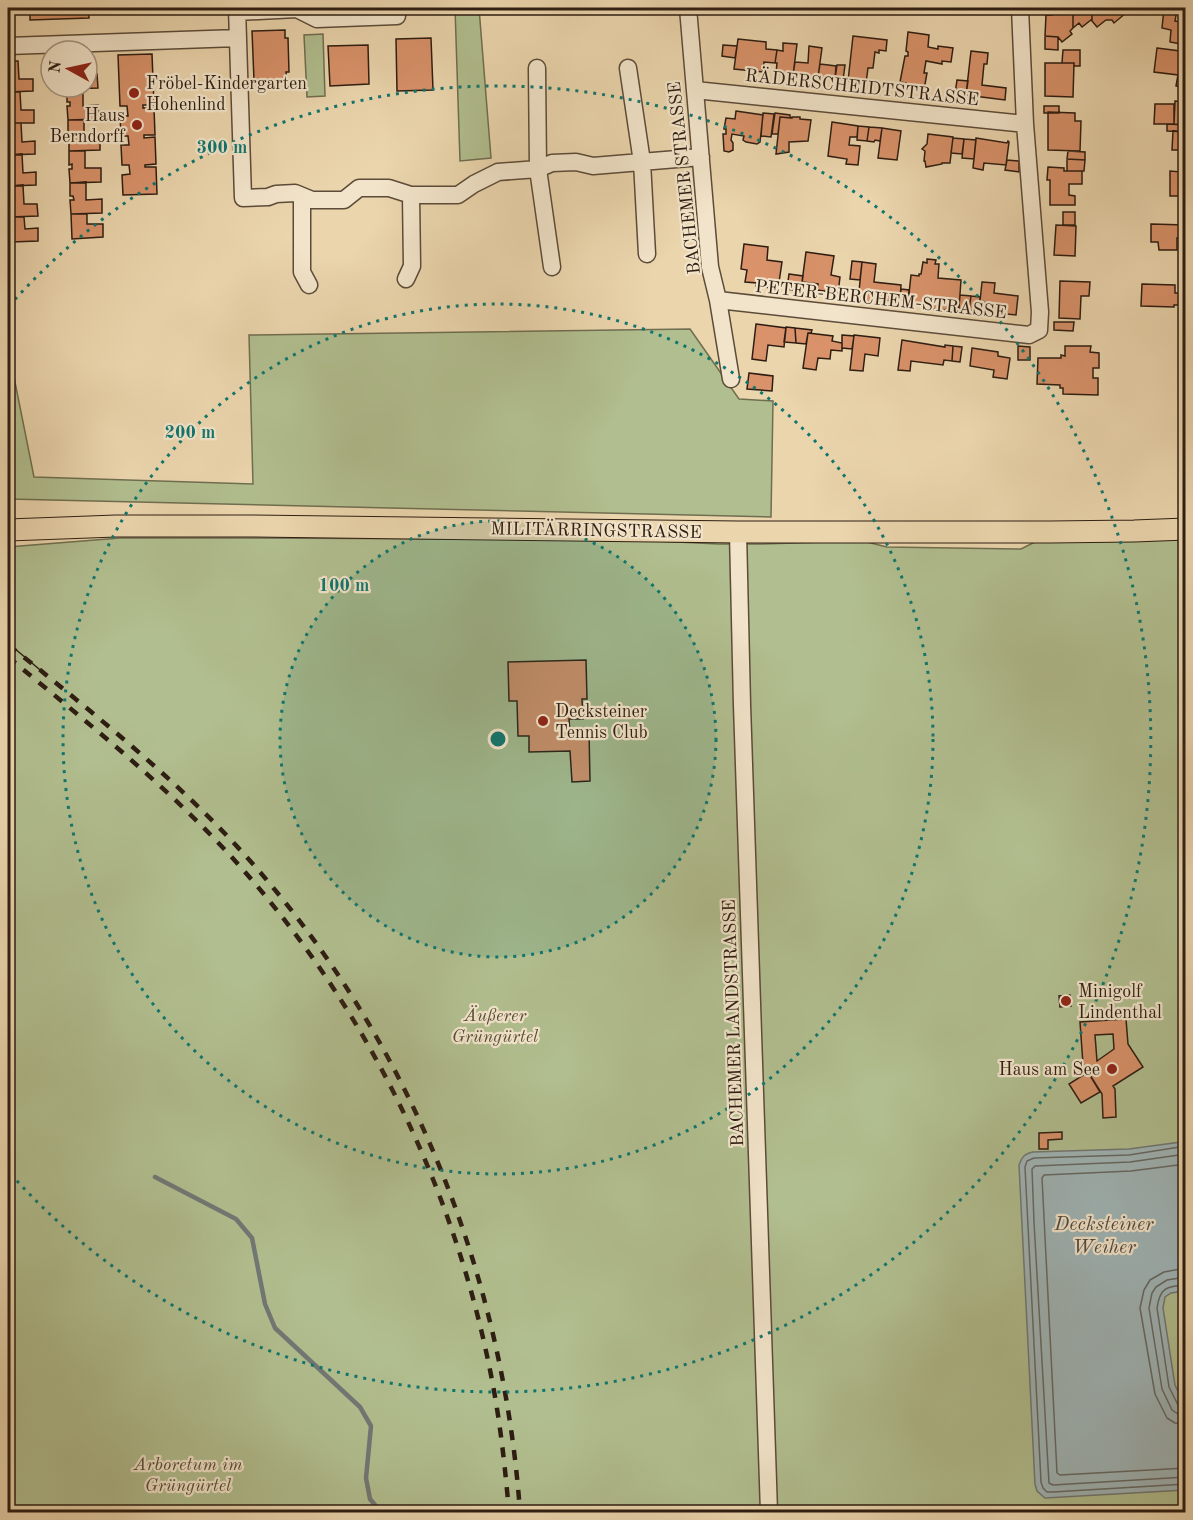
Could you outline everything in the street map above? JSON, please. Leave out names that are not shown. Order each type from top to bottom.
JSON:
[{"type":"main road","name":"MILITÄRRINGSTRASSE","points":[[8,530],[116,526],[738,532],[1050,532],[1185,529]]},
{"type":"street","points":[[396,8],[397,16],[317,19],[297,9],[237,10],[243,198],[295,193],[312,200],[344,200],[358,189],[389,188],[411,195],[458,195],[498,172],[538,169],[552,163],[576,162],[593,166],[701,157]]},
{"type":"street","name":"BACHEMER STRASSE","points":[[688,8],[710,267],[731,379]]},
{"type":"street","points":[[1020,8],[1024,124]]},
{"type":"street","points":[[8,46],[238,38]]},
{"type":"street","points":[[537,68],[538,169],[552,267]]},
{"type":"street","points":[[628,68],[642,162],[646,254]]},
{"type":"street","name":"RÄDERSCHEIDTSTRASSE","points":[[695,90],[1024,124]]},
{"type":"street","name":"PETER-BERCHEM-STRASSE","points":[[718,300],[1029,335],[1039,330],[1040,312],[1024,124]]},
{"type":"street","points":[[406,279],[412,266],[411,195]]},
{"type":"street","points":[[302,196],[302,272],[309,285]]},
{"type":"street","name":"BACHEMER LANDSTRASSE","points":[[738,532],[769,1512]]},
{"type":"green space","points":[[455,8],[479,8],[491,158],[460,161]]},
{"type":"green space","points":[[323,34],[325,96],[307,97],[304,35]]},
{"type":"green space","points":[[690,329],[739,399],[773,401],[771,517],[8,499],[8,357],[10,357],[34,477],[253,484],[249,335]]},
{"type":"green space","name":"Äußerer Grüngürtel","points":[[1185,537],[1185,1512],[8,1512],[8,547],[120,538],[248,538],[635,540],[718,544],[863,541],[887,547],[1021,549],[1037,541]]},
{"type":"water","name":"Decksteiner Weiher","points":[[1185,1137],[1185,1291],[1171,1293],[1165,1297],[1163,1308],[1175,1385],[1185,1406],[1185,1490],[1045,1498],[1037,1491],[1035,1484],[1019,1165],[1024,1156],[1033,1152],[1129,1149],[1181,1142]]},
{"type":"building","points":[[30,8],[88,8],[89,18],[30,20]]},
{"type":"building","points":[[127,8],[209,8],[209,10],[127,13]]},
{"type":"building","points":[[1053,8],[1073,8],[1073,28],[1070,31],[1072,34],[1062,42],[1058,37],[1045,36],[1046,15],[1052,15]]},
{"type":"building","points":[[1073,8],[1092,8],[1092,21],[1082,27],[1079,23],[1073,28]]},
{"type":"building","points":[[1092,8],[1124,8],[1126,13],[1114,23],[1112,20],[1106,20],[1097,27],[1092,21]]},
{"type":"building","points":[[1164,9],[1177,10],[1175,21],[1184,22],[1181,44],[1170,42],[1171,30],[1162,28]]},
{"type":"building","points":[[285,30],[285,38],[288,38],[287,82],[263,83],[263,80],[254,80],[252,31]]},
{"type":"building","points":[[908,32],[929,35],[928,47],[953,48],[951,62],[942,61],[942,64],[926,61],[924,73],[927,73],[924,90],[905,87],[906,83],[900,82],[905,56],[908,56],[906,51]]},
{"type":"building","points":[[853,36],[887,40],[886,51],[875,52],[873,68],[868,68],[866,83],[848,81]]},
{"type":"building","points":[[1045,36],[1058,37],[1058,50],[1045,49]]},
{"type":"building","points":[[431,38],[433,90],[397,91],[396,39]]},
{"type":"building","points":[[738,39],[766,42],[766,49],[777,50],[775,63],[764,62],[763,72],[734,69]]},
{"type":"building","points":[[783,43],[797,44],[793,75],[776,73],[777,50],[783,51]]},
{"type":"building","points":[[368,45],[369,84],[330,86],[328,46]]},
{"type":"building","points":[[723,45],[737,46],[735,58],[722,56]]},
{"type":"building","points":[[809,46],[822,48],[818,77],[793,75],[795,62],[808,63]]},
{"type":"building","points":[[1157,48],[1180,51],[1180,54],[1186,55],[1186,88],[1176,86],[1178,75],[1154,72]]},
{"type":"building","points":[[1063,50],[1080,50],[1080,66],[1074,66],[1074,63],[1062,63]]},
{"type":"building","points":[[971,51],[988,53],[987,64],[984,64],[982,85],[1006,88],[1005,100],[966,95]]},
{"type":"building","name":"Haus Berndorff","points":[[152,54],[154,105],[143,105],[143,108],[154,108],[155,135],[144,135],[144,138],[155,137],[156,164],[145,165],[145,167],[156,167],[157,194],[123,195],[122,175],[130,174],[129,165],[122,165],[121,145],[129,145],[128,136],[121,136],[120,116],[128,116],[127,106],[120,106],[118,55]]},
{"type":"building","points":[[8,61],[18,61],[19,79],[33,79],[33,91],[8,92]]},
{"type":"building","points":[[1045,63],[1074,63],[1073,97],[1045,96]]},
{"type":"building","points":[[820,64],[836,66],[835,79],[818,77]]},
{"type":"building","points":[[837,65],[845,65],[843,80],[835,79]]},
{"type":"building","points":[[957,80],[968,81],[966,95],[955,94]]},
{"type":"building","points":[[8,92],[20,92],[21,110],[34,110],[34,123],[8,123]]},
{"type":"building","points":[[67,99],[83,99],[83,106],[98,105],[99,119],[68,120],[67,106],[70,106],[70,102],[67,102]]},
{"type":"building","points":[[1175,101],[1186,103],[1186,125],[1174,124]]},
{"type":"building","points":[[1155,104],[1174,104],[1174,124],[1154,124]]},
{"type":"building","points":[[1044,106],[1059,106],[1059,113],[1044,113]]},
{"type":"building","points":[[736,111],[763,115],[760,142],[757,144],[746,142],[743,140],[744,136],[732,134],[733,150],[724,151],[723,134],[726,134],[726,129],[724,129],[726,118],[735,119]]},
{"type":"building","points":[[1048,112],[1075,113],[1075,121],[1081,121],[1080,151],[1048,150]]},
{"type":"building","points":[[763,113],[774,114],[771,137],[761,136]]},
{"type":"building","points":[[775,113],[790,115],[790,118],[780,117],[778,134],[772,134]]},
{"type":"building","points":[[780,117],[800,117],[800,119],[811,120],[808,141],[789,142],[789,152],[776,154]]},
{"type":"building","points":[[68,120],[84,120],[84,137],[100,137],[100,150],[69,151],[71,133],[68,133]]},
{"type":"building","points":[[832,122],[858,126],[857,137],[850,137],[849,145],[860,146],[858,165],[846,164],[847,159],[828,156]]},
{"type":"building","points":[[8,123],[21,123],[22,142],[35,141],[35,154],[8,155],[10,136],[8,136]]},
{"type":"building","points":[[1167,124],[1186,125],[1186,132],[1167,131]]},
{"type":"building","points":[[858,126],[869,127],[867,141],[857,140]]},
{"type":"building","points":[[869,127],[882,128],[880,141],[867,141]]},
{"type":"building","points":[[882,128],[901,131],[897,160],[878,158]]},
{"type":"building","points":[[1173,131],[1186,132],[1186,150],[1172,150]]},
{"type":"building","points":[[928,134],[953,137],[950,163],[926,167],[925,151],[922,149],[927,144]]},
{"type":"building","points":[[953,138],[964,139],[962,154],[951,153]]},
{"type":"building","points":[[976,138],[1007,143],[1008,141],[1006,165],[984,163],[983,170],[973,168]]},
{"type":"building","points":[[964,139],[976,140],[974,159],[962,158]]},
{"type":"building","points":[[69,151],[85,151],[85,168],[101,168],[101,182],[70,183],[69,169],[72,169],[72,164],[69,165]]},
{"type":"building","points":[[1068,151],[1085,152],[1085,160],[1067,159]]},
{"type":"building","points":[[22,154],[23,173],[36,172],[36,185],[9,186],[11,168],[9,168],[8,155]]},
{"type":"building","points":[[1067,159],[1085,160],[1084,171],[1067,171]]},
{"type":"building","points":[[1007,160],[1019,161],[1019,172],[1005,170]]},
{"type":"building","points":[[1048,167],[1064,168],[1064,171],[1082,171],[1082,184],[1069,184],[1069,195],[1075,196],[1075,205],[1050,205]]},
{"type":"building","points":[[1181,168],[1186,168],[1186,196],[1170,196],[1170,171],[1181,172]]},
{"type":"building","points":[[86,182],[86,200],[102,199],[102,213],[71,214],[70,200],[74,200],[73,196],[70,196],[70,183]]},
{"type":"building","points":[[23,185],[24,204],[37,204],[38,216],[10,217],[12,199],[10,199],[9,186]]},
{"type":"building","points":[[1063,212],[1075,212],[1075,225],[1063,225]]},
{"type":"building","points":[[71,214],[87,214],[87,224],[103,224],[103,237],[72,239]]},
{"type":"building","points":[[10,217],[24,217],[25,229],[38,228],[38,241],[11,242]]},
{"type":"building","points":[[1151,224],[1186,225],[1186,238],[1177,238],[1177,250],[1159,250],[1158,242],[1151,242]]},
{"type":"building","points":[[1056,225],[1076,226],[1075,256],[1054,255]]},
{"type":"building","points":[[744,244],[768,247],[767,260],[782,262],[778,289],[745,282],[747,270],[741,269]]},
{"type":"building","points":[[806,252],[834,256],[831,275],[840,277],[838,293],[817,290],[818,284],[802,282]]},
{"type":"building","points":[[927,259],[936,260],[935,264],[939,264],[938,278],[961,280],[959,308],[947,307],[946,310],[929,308],[929,305],[908,303],[911,275],[921,274],[923,262],[927,263]]},
{"type":"building","points":[[852,261],[862,262],[860,280],[850,279]]},
{"type":"building","points":[[862,262],[876,264],[874,282],[901,285],[900,302],[877,299],[877,296],[872,295],[871,302],[858,301]]},
{"type":"building","points":[[789,274],[803,276],[801,291],[787,289]]},
{"type":"building","points":[[1060,281],[1090,282],[1089,296],[1081,296],[1080,319],[1059,318]]},
{"type":"building","points":[[982,282],[995,283],[994,293],[1018,296],[1016,315],[979,311]]},
{"type":"building","points":[[1142,284],[1175,285],[1175,293],[1181,296],[1181,302],[1174,307],[1141,306]]},
{"type":"building","points":[[901,289],[909,290],[908,303],[900,302]]},
{"type":"building","points":[[960,295],[971,296],[969,310],[959,308]]},
{"type":"building","points":[[971,296],[980,297],[979,311],[969,310]]},
{"type":"building","points":[[1054,322],[1074,322],[1073,331],[1054,330]]},
{"type":"building","points":[[756,324],[786,328],[784,347],[768,345],[766,361],[752,359]]},
{"type":"building","points":[[786,327],[795,328],[796,343],[784,342]]},
{"type":"building","points":[[795,328],[812,330],[808,333],[806,344],[796,343]]},
{"type":"building","points":[[808,333],[833,336],[832,341],[842,343],[842,351],[831,350],[830,359],[818,358],[816,370],[803,368]]},
{"type":"building","points":[[842,335],[854,336],[852,349],[842,348]]},
{"type":"building","points":[[854,335],[880,338],[878,356],[865,354],[863,371],[850,370]]},
{"type":"building","points":[[902,340],[945,347],[945,345],[953,346],[952,361],[944,360],[943,365],[911,361],[910,371],[898,370]]},
{"type":"building","points":[[953,346],[962,347],[960,362],[952,361]]},
{"type":"building","points":[[1018,346],[1030,347],[1030,360],[1018,360]]},
{"type":"building","points":[[1065,346],[1091,346],[1090,352],[1099,353],[1099,368],[1093,368],[1093,378],[1098,378],[1098,395],[1063,394],[1063,388],[1060,388],[1060,385],[1037,384],[1038,358],[1061,358],[1061,355],[1065,356]]},
{"type":"building","points":[[972,348],[998,352],[998,356],[1010,358],[1007,379],[993,377],[994,370],[970,366]]},
{"type":"building","points":[[749,373],[773,376],[772,391],[747,389]]},
{"type":"building","name":"Decksteiner Tennis Club","points":[[586,660],[587,699],[582,699],[583,719],[569,719],[570,732],[589,731],[590,781],[572,782],[570,751],[529,752],[529,736],[518,736],[517,701],[509,701],[508,662]]},
{"type":"building","points":[[1070,995],[1071,1006],[1060,1007],[1059,996]]},
{"type":"building","name":"Haus am See","points":[[1126,1019],[1128,1044],[1143,1067],[1113,1086],[1116,1117],[1103,1118],[1102,1094],[1083,1064],[1080,1022]],"holes":[[[1113,1034],[1114,1049],[1097,1061],[1095,1035]]]},
{"type":"building","points":[[1088,1072],[1100,1092],[1081,1103],[1069,1084]]},
{"type":"building","points":[[1062,1132],[1062,1139],[1048,1140],[1048,1149],[1039,1149],[1039,1133]]},
{"type":"waterway","points":[[155,1177],[236,1219],[252,1238],[265,1304],[275,1328],[360,1407],[371,1426],[366,1478],[370,1499],[381,1512]]},
{"type":"tram line","points":[[8,643],[45,674]]},
{"type":"railway","points":[[8,645],[129,744],[225,834],[301,923],[353,998],[398,1077],[437,1160],[468,1245],[493,1333],[510,1422],[520,1512]]},
{"type":"railway","points":[[8,657],[148,775],[227,852],[275,908],[319,968],[359,1030],[395,1095],[426,1162],[453,1232],[474,1303],[491,1375],[502,1443],[509,1512]]},
{"type":"place","name":"Fröbel-Kindergarten Hohenlind","points":[[134,93]]},
{"type":"place","name":"Haus Berndorff","points":[[137,125]]},
{"type":"place","name":"Decksteiner Tennis Club","points":[[543,721]]},
{"type":"place","name":"Minigolf Lindenthal","points":[[1066,1001]]},
{"type":"place","name":"Haus am See","points":[[1112,1069]]},
{"type":"park label","name":"Arboretum im Grüngürtel","points":[[188,1474]]}]
